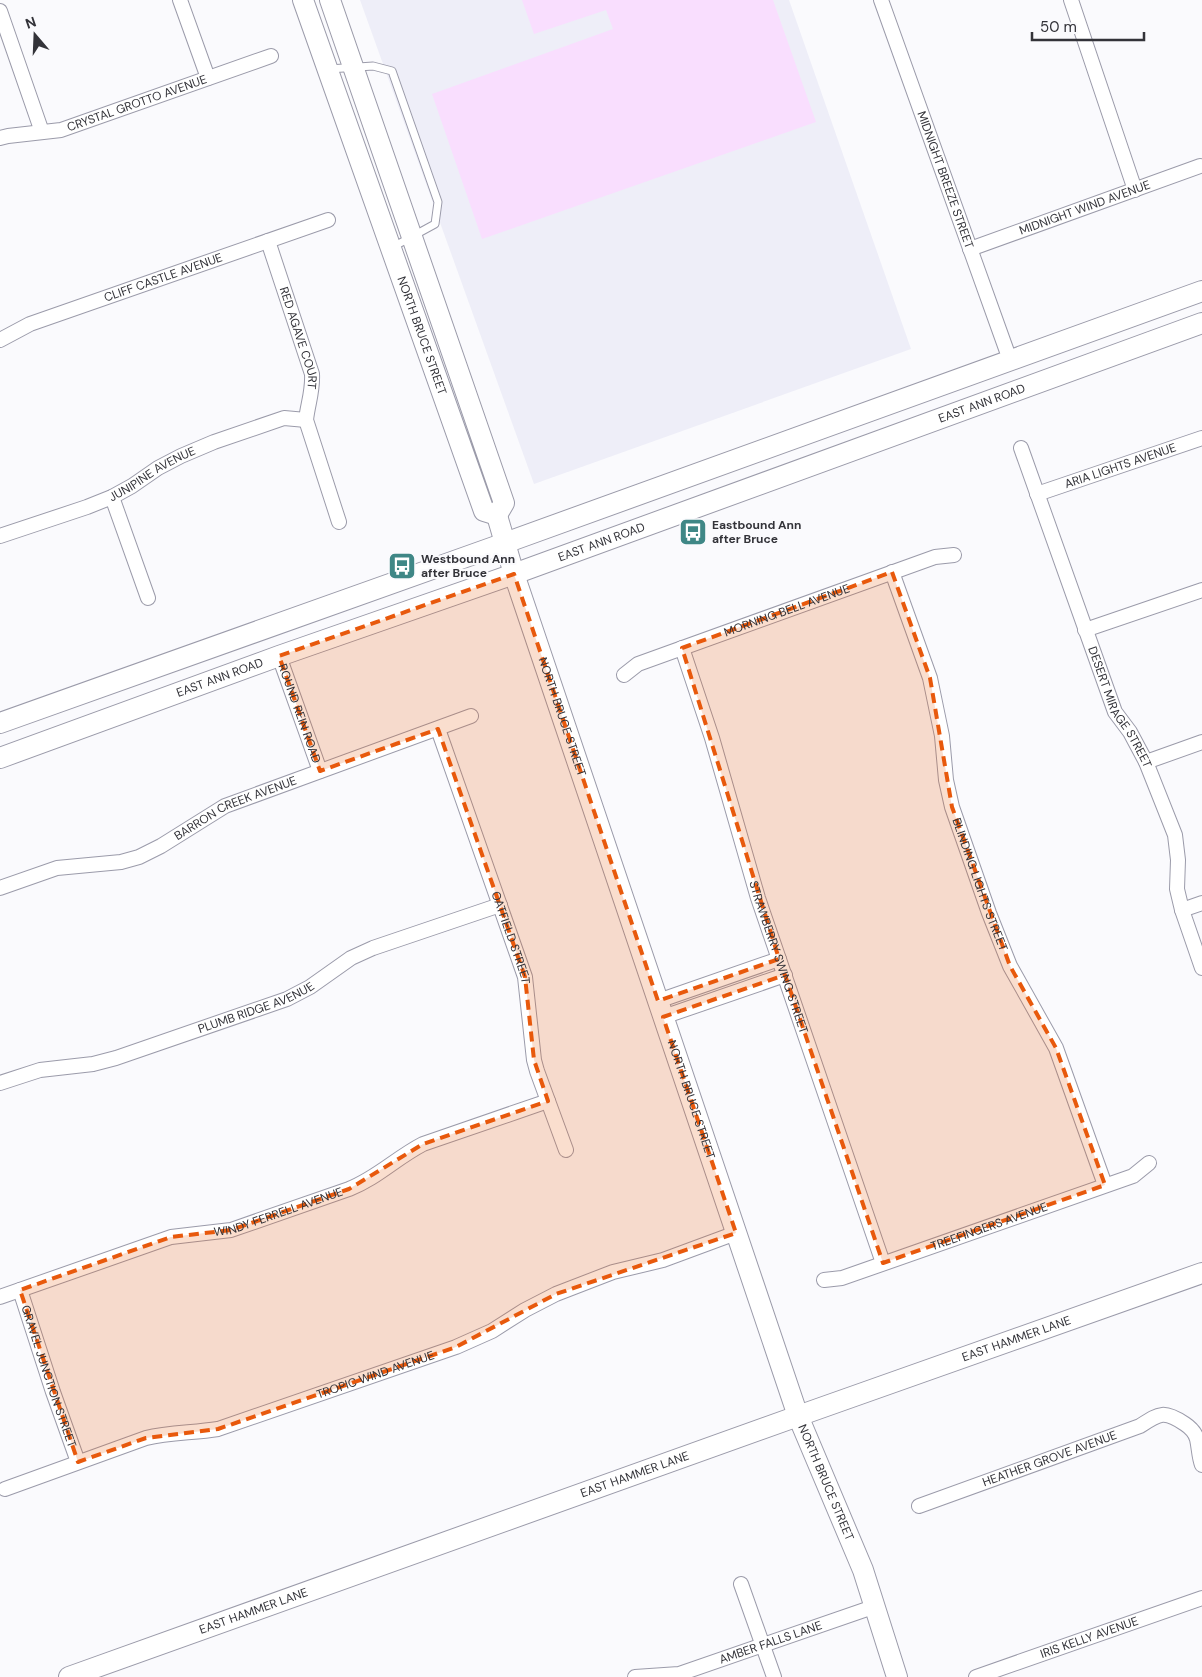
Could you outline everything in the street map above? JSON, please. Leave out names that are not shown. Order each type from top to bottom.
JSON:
[{"type":"street","points":[[180,0],[208,78]]},
{"type":"street","name":"NORTH BRUCE STREET","points":[[303,0],[484,511],[496,515],[504,503],[330,0]]},
{"type":"street","name":"MIDNIGHT BREEZE STREET","points":[[881,0],[1010,360]]},
{"type":"street","points":[[1072,0],[1135,190]]},
{"type":"street","points":[[0,11],[42,132]]},
{"type":"street","name":"CRYSTAL GROTTO AVENUE","points":[[0,138],[61,130],[271,56]]},
{"type":"street","name":"MIDNIGHT WIND AVENUE","points":[[970,249],[1200,166]]},
{"type":"street","name":"CLIFF CASTLE AVENUE","points":[[0,340],[30,324],[328,220]]},
{"type":"street","name":"RED AGAVE COURT","points":[[268,241],[312,374],[312,389],[307,406],[306,420],[340,522]]},
{"type":"street","points":[[0,723],[1202,291]]},
{"type":"street","name":"EAST ANN ROAD","points":[[0,758],[279,656],[514,574],[1202,323]]},
{"type":"street","name":"JUNIPINE AVENUE","points":[[0,536],[88,507],[112,497],[158,468],[214,442],[284,418],[306,420]]},
{"type":"street","name":"ARIA LIGHTS AVENUE","points":[[1037,494],[1202,438]]},
{"type":"street","name":"DESERT MIRAGE STREET","points":[[1021,448],[1115,712],[1130,732],[1146,762],[1175,835],[1178,860],[1177,889],[1182,910],[1202,968]]},
{"type":"street","points":[[112,497],[148,598]]},
{"type":"street","name":"NORTH BRUCE STREET","points":[[498,519],[514,574],[798,1416],[863,1570],[897,1677]]},
{"type":"street","name":"MORNING BELL AVENUE","points":[[624,675],[638,664],[682,648],[892,572],[936,557],[954,555]]},
{"type":"street","name":"BLINDING LIGHTS STREET","points":[[892,572],[930,678],[942,736],[946,780],[952,807],[989,913],[1010,966],[1056,1048],[1105,1185]]},
{"type":"street","points":[[1085,630],[1202,590]]},
{"type":"street","name":"STRAWBERRY SWING STREET","points":[[682,648],[712,738],[758,898],[883,1263]]},
{"type":"street","name":"ROUND REIN ROAD","points":[[279,656],[320,772]]},
{"type":"street","name":"BARRON CREEK AVENUE","points":[[0,888],[57,868],[121,862],[139,857],[161,846],[225,806],[471,716]]},
{"type":"street","name":"OATFIELD STREET","points":[[438,729],[526,977],[534,1060],[566,1150]]},
{"type":"street","points":[[1146,762],[1202,742]]},
{"type":"street","points":[[1182,910],[1202,903]]},
{"type":"street","name":"PLUMB RIDGE AVENUE","points":[[0,1083],[40,1070],[93,1064],[116,1058],[287,999],[310,987],[351,958],[373,948],[500,905]]},
{"type":"street","points":[[661,1009],[735,974],[779,959]]},
{"type":"street","points":[[661,1009],[740,990],[785,975]]},
{"type":"street","name":"WINDY FERRELL AVENUE","points":[[0,1297],[171,1236],[231,1230],[330,1196],[365,1182],[404,1154],[423,1144],[548,1101]]},
{"type":"street","name":"TREEFINGERS AVENUE","points":[[824,1280],[842,1278],[1133,1176],[1150,1163]]},
{"type":"street","name":"TROPIC WIND AVENUE","points":[[6,1489],[146,1438],[163,1434],[218,1429],[456,1347],[492,1331],[525,1310],[556,1294],[613,1272],[663,1260],[736,1233]]},
{"type":"street","name":"EAST HAMMER LANE","points":[[77,1676],[798,1416],[1202,1273]]},
{"type":"street","name":"GRAVEL JUNCTION STREET","points":[[20,1290],[78,1462]]},
{"type":"street","name":"HEATHER GROVE AVENUE","points":[[919,1506],[1140,1426],[1159,1415],[1171,1414],[1193,1430],[1197,1438],[1202,1466]]},
{"type":"street","points":[[741,1584],[774,1677]]},
{"type":"street","name":"IRIS KELLY AVENUE","points":[[976,1677],[1202,1598]]},
{"type":"street","name":"AMBER FALLS LANE","points":[[636,1677],[679,1674],[876,1606]]},
{"type":"lane","points":[[327,69],[373,66],[392,71],[438,202],[435,224],[391,248]]},
{"type":"lane","points":[[735,974],[740,990]]},
{"type":"highlighted area","points":[[892,572],[930,678],[952,807],[1010,966],[1056,1048],[1105,1185],[883,1263],[785,975],[663,1017],[736,1233],[556,1294],[456,1347],[218,1429],[146,1438],[78,1462],[20,1290],[171,1237],[231,1230],[349,1189],[423,1144],[548,1101],[534,1060],[525,977],[438,729],[320,771],[279,656],[514,574],[658,1001],[779,959],[682,648]]},
{"type":"shaded area","points":[[360,0],[789,0],[911,349],[534,484]]},
{"type":"shaded area","points":[[522,0],[773,0],[816,122],[482,239],[432,94],[613,29],[606,10],[534,34]]},
{"type":"place","name":"Eastbound Ann after Bruce","points":[[693,532]]},
{"type":"place","name":"Westbound Ann after Bruce","points":[[402,566]]}]
